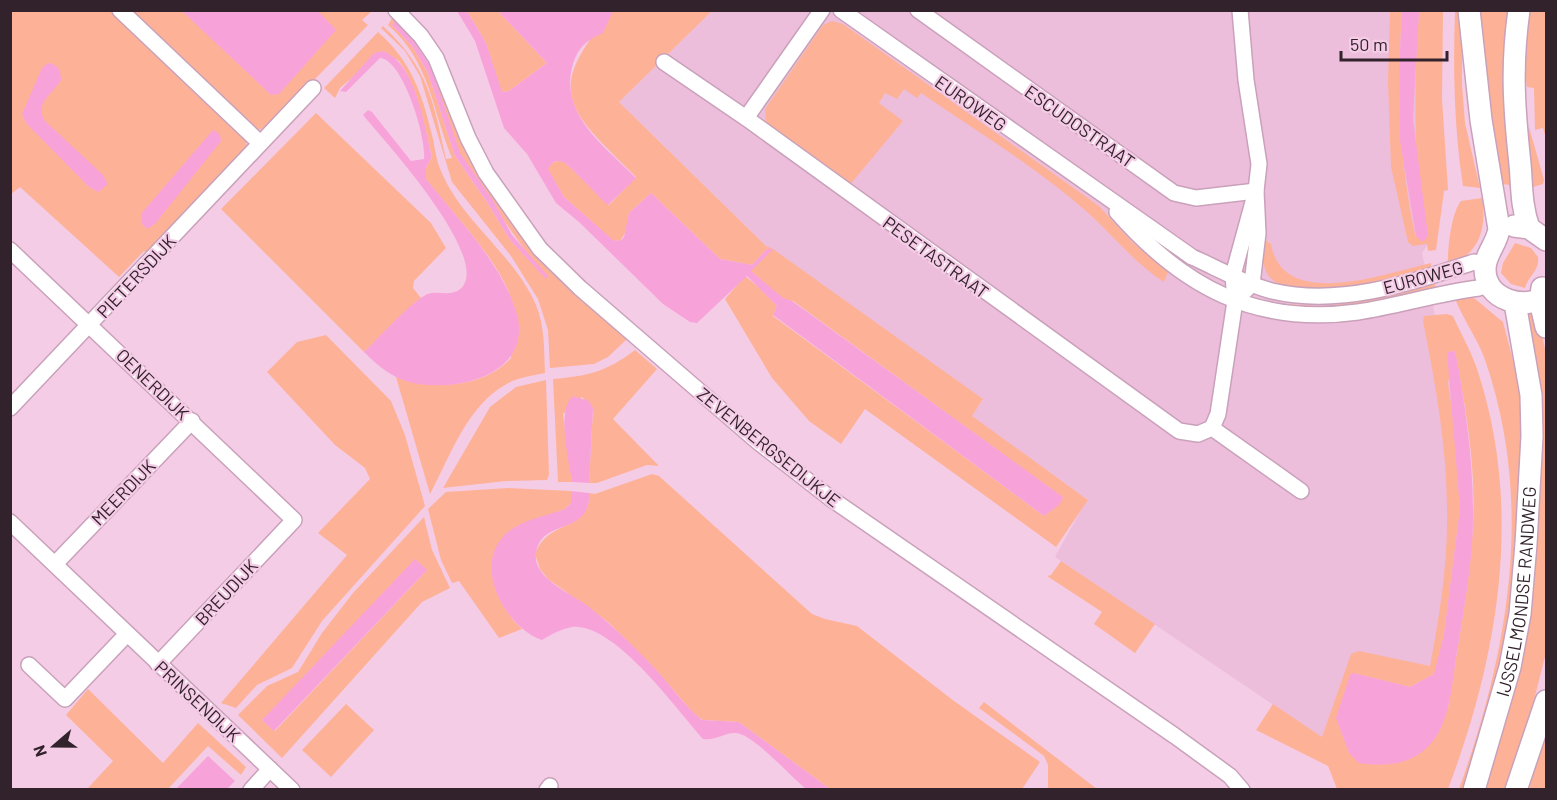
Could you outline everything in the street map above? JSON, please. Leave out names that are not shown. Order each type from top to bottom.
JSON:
[{"type":"main road","points":[[1469,10],[1486,154],[1495,192],[1495,232],[1498,240],[1489,252],[1485,266],[1484,287]]},
{"type":"main road","points":[[1519,10],[1513,49],[1514,121],[1520,165],[1532,208],[1546,240]]},
{"type":"main road","points":[[1538,224],[1511,226],[1495,232],[1480,246],[1474,262],[1484,287],[1503,298],[1509,307],[1526,304],[1544,293],[1546,327]]},
{"type":"main road","name":"IJSSELMONDSE RANDWEG","points":[[1474,789],[1510,667],[1520,614],[1532,436],[1532,395],[1523,353],[1522,333],[1509,307]]},
{"type":"main road","points":[[1516,789],[1537,734],[1546,701]]},
{"type":"street","points":[[120,10],[260,143]]},
{"type":"street","name":"ZEVENBERGSEDIJKJE","points":[[396,10],[421,36],[436,58],[468,138],[486,173],[540,249],[579,288],[757,441],[830,498],[1175,736],[1230,776],[1242,789]]},
{"type":"street","points":[[746,118],[822,10]]},
{"type":"street","name":"EUROWEG","points":[[841,10],[1192,257],[1252,284],[1297,296],[1330,297],[1364,293],[1474,262]]},
{"type":"street","name":"ESCUDOSTRAAT","points":[[918,10],[1174,193],[1196,198],[1256,191]]},
{"type":"street","points":[[1240,10],[1246,80],[1259,164],[1256,191],[1233,275],[1235,301],[1218,414],[1212,428],[1301,491]]},
{"type":"street","name":"PESETASTRAAT","points":[[664,62],[746,118],[1179,431],[1198,434],[1212,428]]},
{"type":"street","name":"PIETERSDIJK","points":[[10,408],[313,88]]},
{"type":"street","points":[[1235,301],[1252,284],[1258,233],[1256,191]]},
{"type":"street","name":"EUROWEG","points":[[1101,195],[1144,243],[1182,274],[1235,301],[1264,310],[1309,315],[1358,312],[1484,287]]},
{"type":"street","name":"OENERDIJK","points":[[10,250],[294,520]]},
{"type":"street","name":"MEERDIJK","points":[[55,564],[192,421]]},
{"type":"street","name":"BREUDIJK","points":[[158,664],[294,520]]},
{"type":"street","name":"PRINSENDIJK","points":[[10,522],[292,789]]},
{"type":"street","points":[[29,665],[65,699],[127,634]]},
{"type":"street","points":[[251,789],[270,769]]},
{"type":"shaded area","points":[[10,11],[372,11],[362,20],[368,25],[268,127],[258,130],[246,143],[249,150],[150,256],[144,251],[119,277],[20,187],[11,194]]},
{"type":"shaded area","points":[[182,11],[318,11],[336,30],[279,94],[271,95]]},
{"type":"shaded area","points":[[457,11],[467,11],[486,43],[502,92],[509,91],[547,63],[498,11],[613,11],[603,33],[584,44],[575,58],[570,82],[572,98],[587,128],[636,178],[608,205],[566,164],[556,161],[548,169],[564,197],[613,240],[620,241],[624,237],[629,213],[651,193],[720,259],[752,265],[767,249],[773,249],[751,271],[783,298],[792,301],[1063,497],[1059,505],[1044,516],[773,315],[777,306],[747,276],[697,323],[690,322],[663,304],[579,222],[556,203],[527,154],[504,128],[475,41]]},
{"type":"shaded area","points":[[467,11],[498,11],[547,63],[509,91],[501,92],[486,43]]},
{"type":"shaded area","points":[[613,11],[712,11],[619,102],[766,246],[773,249],[983,399],[972,416],[1088,500],[1056,547],[865,409],[841,444],[809,421],[772,378],[725,299],[745,276],[767,294],[777,306],[773,316],[1044,516],[1063,498],[793,301],[783,299],[750,271],[772,249],[767,249],[752,265],[720,259],[651,193],[629,213],[627,230],[620,241],[612,240],[564,197],[547,168],[557,161],[567,164],[609,205],[636,177],[594,134],[580,117],[572,100],[571,82],[577,62],[591,39]]},
{"type":"shaded area","points":[[712,11],[1433,11],[1433,237],[1422,253],[1435,315],[1461,358],[1478,633],[1331,744],[1055,557],[1087,499],[971,416],[983,400],[766,246],[619,102]]},
{"type":"shaded area","points":[[1390,11],[1402,11],[1401,125],[1406,182],[1416,238],[1416,68],[1419,11],[1443,11],[1442,99],[1448,190],[1444,191],[1436,250],[1428,251],[1427,244],[1413,246],[1408,242],[1391,167],[1388,81]]},
{"type":"shaded area","points":[[1402,11],[1419,11],[1413,119],[1428,236],[1423,242],[1416,236],[1400,141],[1399,70]]},
{"type":"shaded area","points":[[1455,11],[1462,11],[1462,85],[1465,123],[1480,188],[1463,186],[1455,99]]},
{"type":"shaded area","points":[[1480,11],[1510,11],[1514,190],[1509,185],[1497,183]]},
{"type":"shaded area","points":[[1528,11],[1546,11],[1546,138],[1543,128],[1535,130],[1534,88],[1527,87],[1522,54]]},
{"type":"shaded area","points":[[394,15],[418,40],[538,254],[583,302],[626,335],[627,339],[608,357],[594,364],[550,368],[548,330],[538,299],[511,256],[452,182],[420,76],[405,51],[381,28],[383,26],[398,42],[410,57],[420,72],[432,103],[446,159],[452,158],[428,87],[413,54],[388,25]],"holes":[[[392,25],[409,35],[421,48],[430,64],[446,120],[460,154],[523,248],[546,278],[510,240],[455,156],[428,73],[412,46]]]},
{"type":"shaded area","points":[[395,21],[414,41],[431,67],[460,153],[492,199],[512,235],[548,276],[546,279],[510,240],[455,156],[428,73],[412,46],[392,25]]},
{"type":"shaded area","points":[[832,21],[843,24],[1099,206],[1132,242],[1168,272],[1164,282],[1143,266],[1067,195],[1026,164],[921,93],[917,98],[904,89],[897,99],[885,93],[879,103],[903,121],[849,186],[771,128],[766,121],[765,109],[823,25]]},
{"type":"shaded area","points":[[378,32],[399,54],[414,79],[424,105],[439,167],[450,189],[474,222],[515,270],[536,305],[543,330],[545,373],[510,382],[492,394],[480,406],[461,434],[430,494],[396,377],[440,385],[472,381],[487,376],[511,358],[512,306],[506,285],[497,270],[474,237],[426,179],[426,168],[432,156],[416,95],[399,61],[383,51],[340,88],[335,98],[324,88]]},
{"type":"shaded area","points":[[383,51],[403,68],[417,97],[432,156],[426,168],[426,179],[492,263],[512,300],[518,319],[518,339],[512,355],[500,367],[484,376],[465,382],[426,385],[409,382],[385,370],[364,352],[417,300],[432,293],[455,292],[459,290],[467,276],[463,254],[432,201],[412,173],[363,115],[368,110],[372,112],[411,161],[424,159],[422,135],[412,101],[397,71],[389,62],[380,58],[346,92],[340,91],[374,53]]},
{"type":"shaded area","points":[[48,63],[58,68],[61,80],[43,104],[42,115],[45,121],[103,175],[108,184],[98,192],[89,187],[26,123],[22,114],[42,68]]},
{"type":"shaded area","points":[[316,113],[431,223],[446,248],[414,281],[413,288],[421,298],[364,352],[221,209]]},
{"type":"shaded area","points":[[1529,127],[1544,180],[1543,184],[1533,187],[1527,154]]},
{"type":"shaded area","points":[[213,130],[220,134],[221,141],[155,224],[147,229],[142,224],[141,214]]},
{"type":"shaded area","points":[[1482,198],[1483,220],[1478,239],[1467,255],[1448,267],[1450,232],[1458,207],[1461,201]]},
{"type":"shaded area","points":[[1264,239],[1271,244],[1279,265],[1295,277],[1315,283],[1339,283],[1364,279],[1431,263],[1432,270],[1346,288],[1299,289],[1280,285],[1268,275],[1263,262]]},
{"type":"shaded area","points":[[1515,243],[1531,248],[1538,257],[1536,270],[1525,288],[1511,284],[1501,273],[1503,263]]},
{"type":"shaded area","points":[[1434,279],[1436,290],[1363,306],[1315,310],[1270,303],[1321,306],[1351,303]]},
{"type":"shaded area","points":[[1454,296],[1474,298],[1503,322],[1523,399],[1516,575],[1508,638],[1465,790],[1459,789],[1477,736],[1502,629],[1509,575],[1512,520],[1509,466],[1500,411],[1484,357]]},
{"type":"shaded area","points":[[1537,310],[1546,354],[1546,653],[1519,759],[1505,789],[1481,790],[1524,638],[1523,311]]},
{"type":"shaded area","points":[[1447,314],[1453,316],[1476,366],[1491,419],[1499,472],[1502,526],[1499,580],[1492,633],[1481,686],[1448,789],[1337,789],[1328,766],[1256,730],[1273,704],[1322,737],[1351,654],[1359,651],[1430,666],[1444,576],[1447,496],[1440,420],[1424,316]],"holes":[[[1455,351],[1472,459],[1474,503],[1466,594],[1448,708],[1353,673],[1410,687],[1435,674],[1444,635],[1460,509],[1455,431],[1448,383]]]},
{"type":"shaded area","points":[[326,335],[391,401],[405,435],[425,506],[322,621],[292,668],[257,685],[236,708],[221,703],[347,555],[318,533],[370,479],[365,468],[335,445],[267,372],[297,342]]},
{"type":"shaded area","points":[[635,350],[657,369],[613,419],[659,466],[647,465],[597,483],[589,483],[593,408],[582,397],[563,414],[572,482],[558,482],[553,379],[596,372]]},
{"type":"shaded area","points":[[1455,351],[1468,436],[1473,523],[1469,574],[1447,712],[1433,741],[1426,749],[1409,760],[1380,765],[1359,763],[1349,753],[1336,718],[1350,675],[1353,673],[1410,687],[1434,674],[1444,635],[1460,509],[1447,352]]},
{"type":"shaded area","points":[[546,380],[549,475],[547,480],[506,481],[443,488],[490,407],[516,387]]},
{"type":"shaded area","points":[[573,396],[589,401],[593,408],[589,483],[572,482],[564,424],[568,403]]},
{"type":"shaded area","points":[[652,474],[659,476],[812,614],[857,626],[954,701],[1040,762],[1022,789],[830,789],[739,722],[703,720],[694,714],[657,671],[608,622],[548,579],[540,569],[535,554],[549,535],[583,514],[588,505],[589,493],[595,494]]},
{"type":"shaded area","points":[[508,488],[571,491],[571,503],[565,509],[513,529],[497,594],[513,620],[522,629],[499,638],[459,581],[452,583],[441,560],[428,509],[446,492]]},
{"type":"shaded area","points":[[571,491],[589,493],[588,507],[574,522],[555,530],[540,542],[536,562],[546,578],[588,606],[616,630],[651,664],[702,720],[739,722],[830,789],[806,789],[762,748],[743,735],[732,733],[712,739],[703,739],[644,670],[607,639],[589,629],[572,627],[542,640],[529,634],[517,624],[498,597],[493,582],[494,551],[502,538],[515,527],[565,509],[571,503]]},
{"type":"shaded area","points":[[424,517],[432,550],[450,588],[422,602],[282,758],[238,715],[267,686],[298,672],[322,633],[353,593]],"holes":[[[427,570],[275,731],[262,720]]]},
{"type":"shaded area","points":[[415,559],[427,570],[274,731],[262,720]]},
{"type":"shaded area","points":[[1061,561],[1155,624],[1135,653],[1094,624],[1102,612],[1047,576],[1051,575]]},
{"type":"shaded area","points":[[88,689],[163,763],[198,723],[246,767],[241,775],[208,746],[168,789],[87,789],[113,761],[66,715]]},
{"type":"shaded area","points":[[984,702],[1097,789],[1048,789],[1048,765],[1044,756],[979,708]]},
{"type":"shaded area","points":[[346,704],[374,730],[331,777],[302,750]]},
{"type":"shaded area","points":[[1546,727],[1546,789],[1529,790]]},
{"type":"shaded area","points":[[208,756],[235,781],[227,789],[176,789]]}]
